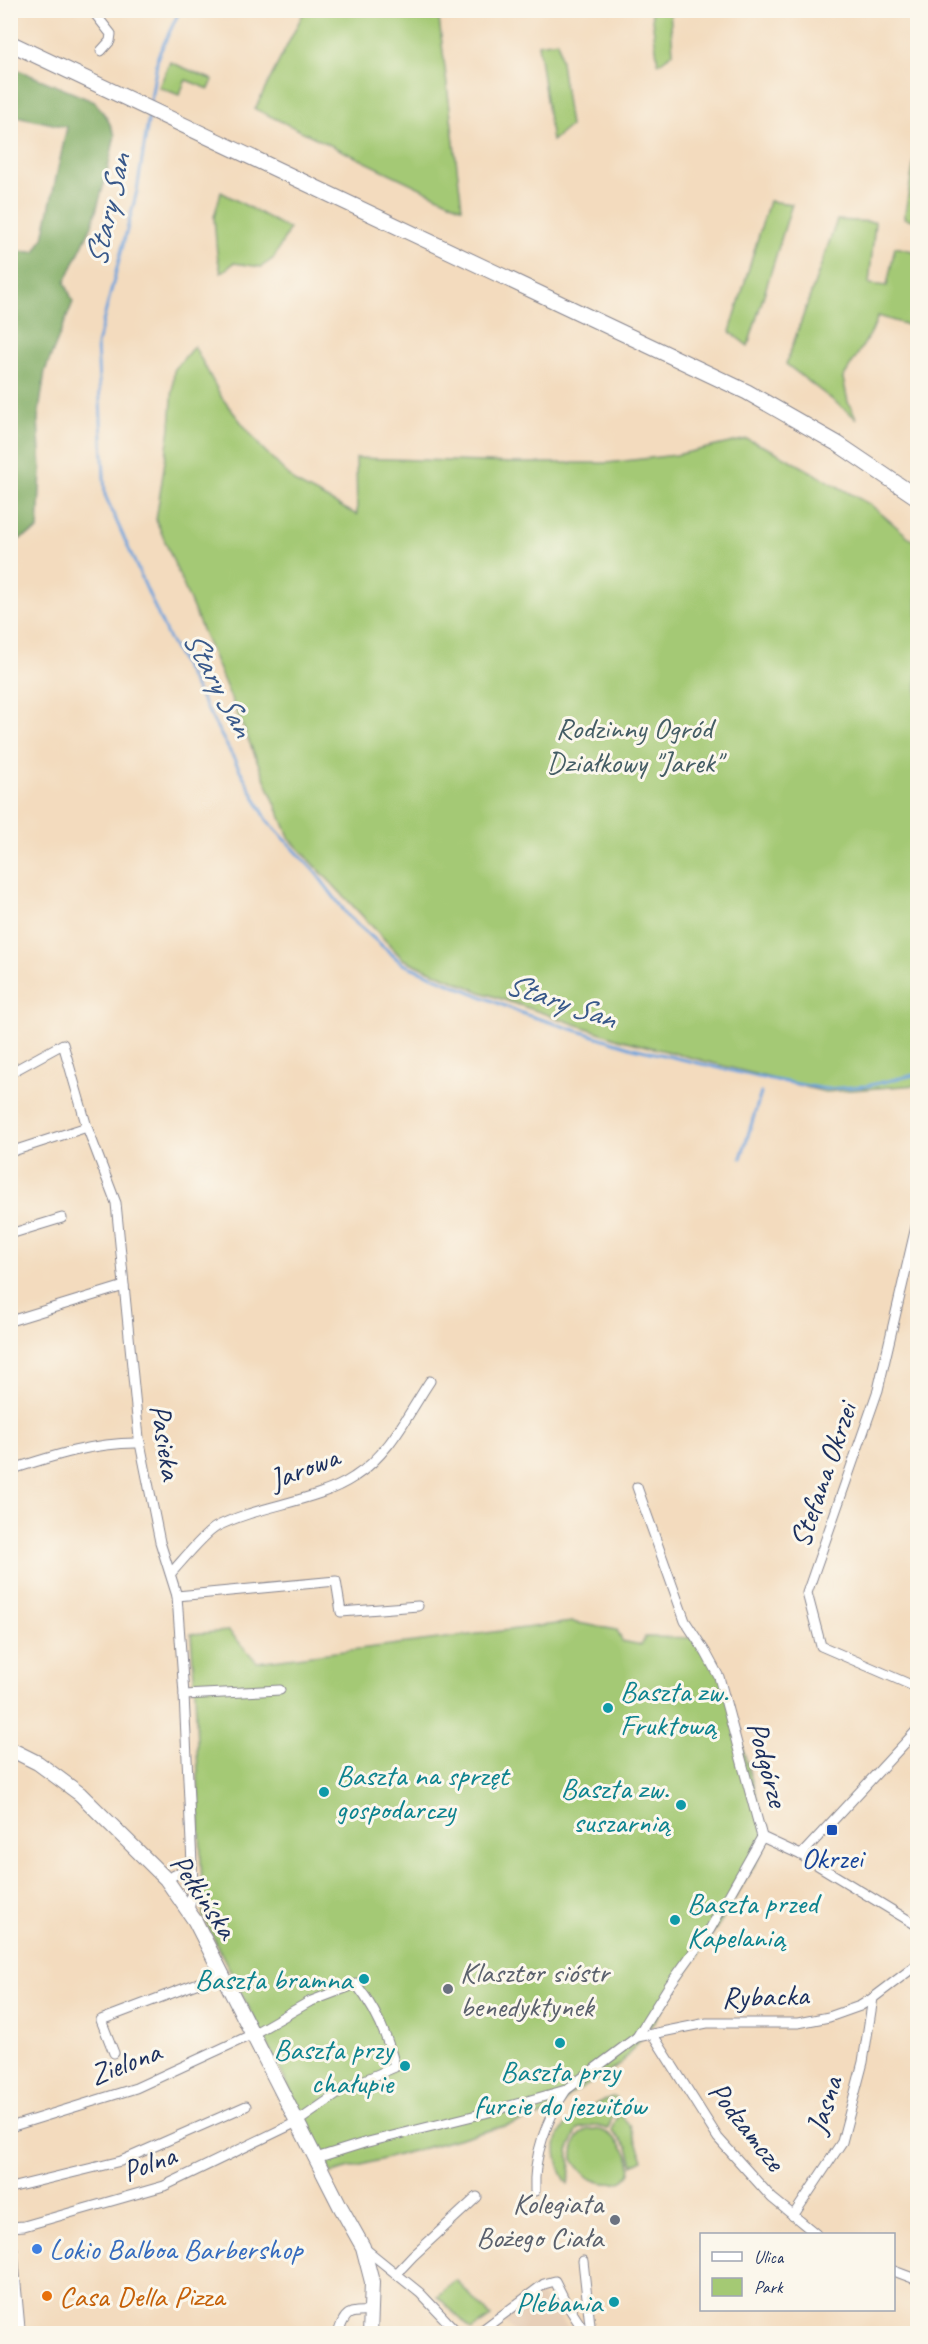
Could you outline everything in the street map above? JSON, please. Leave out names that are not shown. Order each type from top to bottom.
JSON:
[{"type":"main road","points":[[10,44],[747,392],[838,444],[918,498]]},
{"type":"street","points":[[92,10],[111,34],[110,41],[101,51]]},
{"type":"street","name":"Pasieka","points":[[10,1073],[63,1044],[87,1127],[116,1203],[140,1443],[160,1542],[177,1596],[194,1885],[189,1912]]},
{"type":"street","points":[[10,1152],[87,1127]]},
{"type":"street","points":[[10,1234],[62,1218]]},
{"type":"street","name":"Stefana Okrzei","points":[[918,1218],[878,1390],[807,1593],[821,1646],[918,1688]]},
{"type":"street","points":[[10,1321],[124,1286]]},
{"type":"street","name":"Jarowa","points":[[171,1573],[214,1528],[242,1516],[333,1488],[355,1477],[385,1451],[430,1381]]},
{"type":"street","points":[[10,1470],[93,1447],[117,1443],[140,1443]]},
{"type":"street","name":"Podgórze","points":[[637,1487],[685,1621],[719,1677],[762,1837],[710,1929],[669,1986],[637,2037]]},
{"type":"street","points":[[177,1596],[336,1581],[341,1612],[418,1606]]},
{"type":"street","points":[[184,1695],[280,1690]]},
{"type":"street","points":[[801,1855],[918,1729]]},
{"type":"street","name":"Pełkińska","points":[[10,1749],[38,1763],[80,1794],[166,1879],[189,1912],[363,2247],[372,2283],[370,2334]]},
{"type":"street","points":[[762,1837],[801,1855],[918,1926]]},
{"type":"street","points":[[166,1879],[192,1867]]},
{"type":"street","name":"Rybacka","points":[[637,2037],[707,2023],[798,2023],[829,2017],[860,2006],[918,1964]]},
{"type":"street","points":[[114,2053],[101,2020],[222,1974]]},
{"type":"street","name":"Zielona","points":[[10,2127],[136,2088],[253,2034],[309,2002],[356,1984],[370,2001],[391,2050],[395,2067]]},
{"type":"street","name":"Jasna","points":[[793,2216],[842,2142],[862,2062],[873,1998]]},
{"type":"street","name":"Podzamcze","points":[[653,2035],[718,2138],[772,2198],[814,2233]]},
{"type":"street","points":[[535,2191],[534,2175],[553,2110],[566,2090],[637,2037]]},
{"type":"street","name":"Polna","points":[[10,2227],[24,2226],[164,2187],[297,2122],[346,2088],[395,2067]]},
{"type":"street","points":[[316,2158],[364,2143],[566,2090]]},
{"type":"street","points":[[10,2188],[121,2161],[246,2106]]},
{"type":"street","points":[[396,2274],[437,2232],[477,2197]]},
{"type":"street","points":[[10,2246],[18,2334]]},
{"type":"street","points":[[363,2247],[420,2293],[459,2334]]},
{"type":"street","points":[[583,2261],[591,2334]]},
{"type":"street","points":[[895,2271],[918,2280]]},
{"type":"street","points":[[477,2334],[544,2284],[555,2281],[586,2334]]},
{"type":"street","points":[[338,2334],[344,2316],[352,2311],[370,2312]]},
{"type":"shaded area","points":[[539,2291],[572,2333],[515,2333],[503,2320]]},
{"type":"green space","points":[[305,10],[438,11],[462,208],[255,109]]},
{"type":"green space","points":[[651,11],[670,11],[673,53],[658,64]]},
{"type":"green space","points":[[558,41],[570,126],[552,141],[538,44]]},
{"type":"green space","points":[[170,62],[213,80],[209,89],[186,80],[179,95],[159,87]]},
{"type":"green space","points":[[11,67],[95,102],[107,118],[115,135],[92,225],[65,282],[73,302],[45,371],[38,419],[41,470],[38,530],[18,540],[10,538],[11,251],[35,252],[43,238],[67,127],[11,115]]},
{"type":"green space","points":[[917,145],[918,221],[904,218]]},
{"type":"green space","points":[[221,192],[289,229],[274,258],[261,267],[234,263],[221,273],[214,217]]},
{"type":"green space","points":[[769,201],[792,204],[748,346],[730,332]]},
{"type":"green space","points":[[837,220],[875,222],[869,284],[887,286],[895,247],[917,252],[917,328],[878,316],[872,331],[843,378],[848,402],[857,419],[786,364]]},
{"type":"green space","name":"Rodzinny Ogród Działkowy \"Jarek\"","points":[[194,346],[222,398],[260,446],[296,483],[357,515],[356,458],[515,463],[607,463],[676,455],[747,439],[774,451],[871,505],[917,544],[917,1085],[825,1092],[619,1039],[481,992],[403,959],[290,839],[156,520],[170,428],[174,370]]},
{"type":"green space","points":[[572,1622],[617,1630],[622,1641],[641,1645],[645,1637],[701,1638],[720,1669],[763,1819],[770,1827],[764,1849],[723,1918],[651,2026],[620,2065],[569,2096],[556,2112],[332,2173],[203,1917],[191,1634],[229,1631],[257,1662]]},
{"type":"green space","points":[[612,2097],[618,2102],[608,2129],[594,2125],[578,2129],[568,2151],[571,2164],[568,2184],[558,2160],[556,2147],[559,2135],[568,2123],[582,2112]]},
{"type":"green space","points":[[619,2113],[630,2126],[643,2160],[633,2165],[628,2147],[612,2131]]},
{"type":"green space","points":[[589,2129],[609,2134],[620,2143],[630,2163],[628,2176],[624,2180],[614,2183],[597,2181],[588,2177],[576,2164],[573,2159],[574,2145],[578,2137]]},
{"type":"green space","points":[[456,2280],[491,2317],[472,2330],[437,2296]]},
{"type":"waterway","name":"Stary San","points":[[150,105],[158,56],[180,10]]},
{"type":"waterway","name":"Stary San","points":[[149,115],[137,191],[97,345],[105,495],[167,635],[267,820],[316,873],[349,917],[403,964],[527,1015],[633,1048],[758,1077],[826,1089],[866,1086],[918,1074]]},
{"type":"waterway","points":[[741,1158],[761,1093]]},
{"type":"place","name":"Baszta zw. Fruktową","points":[[608,1708]]},
{"type":"place","name":"Baszta na sprzęt gospodarczy","points":[[324,1792]]},
{"type":"place","name":"Baszta zw. suszarnią","points":[[681,1805]]},
{"type":"place","name":"Okrzei","points":[[832,1830]]},
{"type":"place","name":"Baszta przed Kapelanią","points":[[675,1920]]},
{"type":"place","name":"Baszta bramna","points":[[364,1979]]},
{"type":"place","name":"Klasztor sióstr benedyktynek","points":[[448,1989]]},
{"type":"place","name":"Baszta przy furcie do jezuitów","points":[[560,2043]]},
{"type":"place","name":"Baszta przy chałupie","points":[[405,2066]]},
{"type":"place","name":"Kolegiata Bożego Ciała","points":[[615,2220]]},
{"type":"place","name":"Lokio Balboa Barbershop","points":[[37,2249]]},
{"type":"place","name":"Casa Della Pizza","points":[[47,2296]]},
{"type":"place","name":"Plebania","points":[[614,2302]]}]
